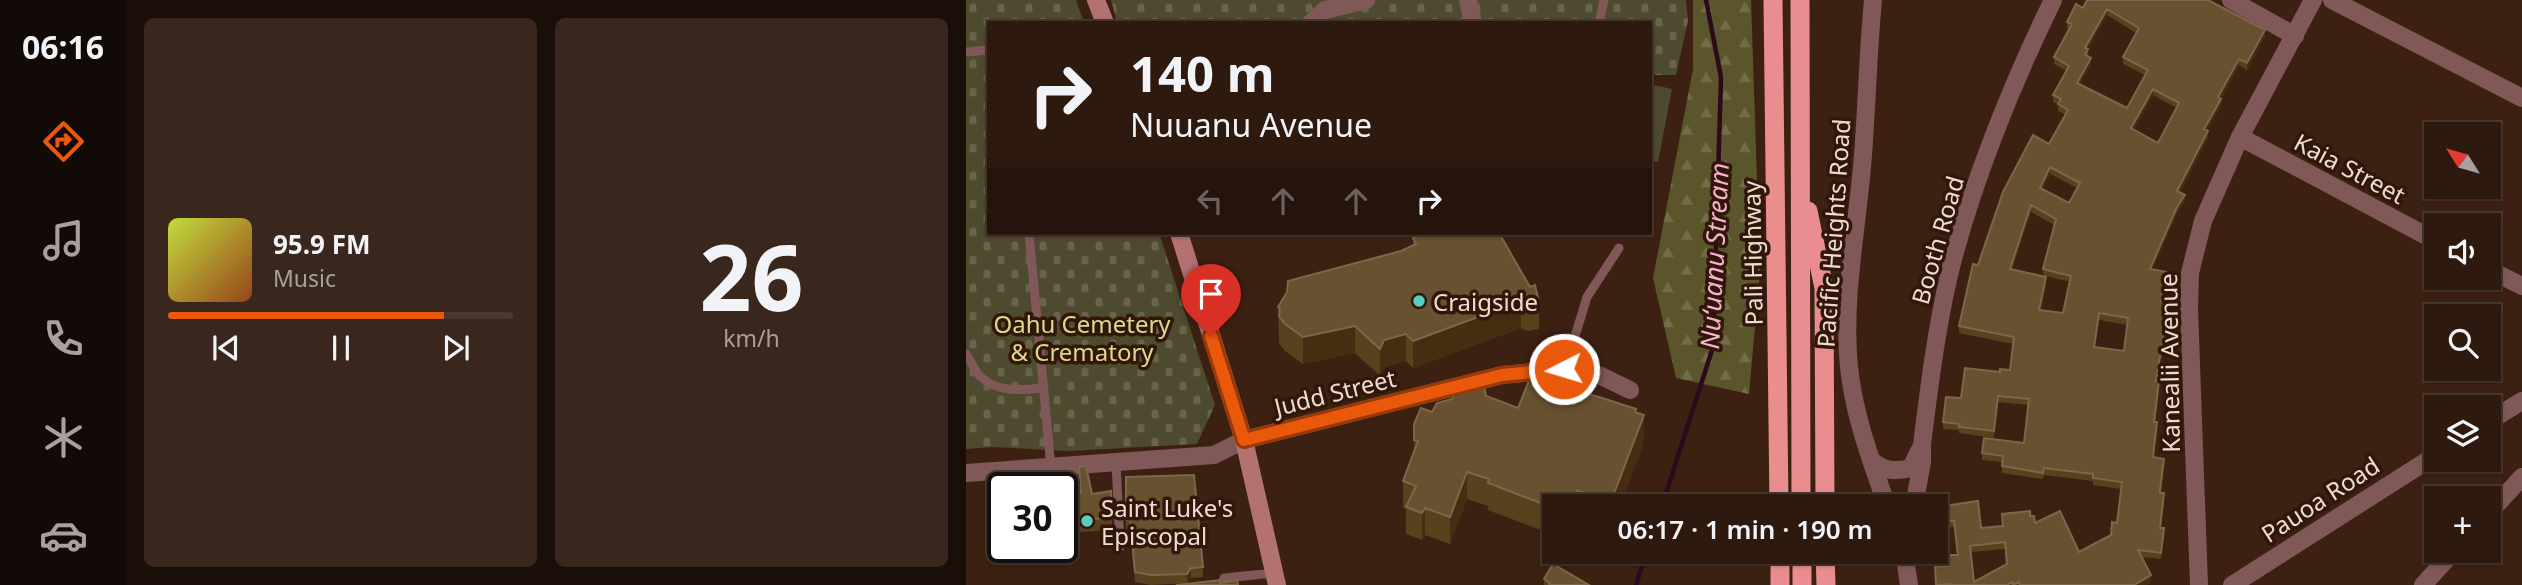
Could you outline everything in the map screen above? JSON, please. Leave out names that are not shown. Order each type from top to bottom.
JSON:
[{"type":"highway","name":"Pali Highway","points":[[1773,0],[1779,494]]},
{"type":"highway","name":"Pali Highway","points":[[1800,0],[1801,494]]},
{"type":"highway","points":[[1799,167],[1824,288],[1825,494]]},
{"type":"highway","points":[[1780,564],[1780,585]]},
{"type":"highway","points":[[1802,564],[1802,585]]},
{"type":"highway","points":[[1825,564],[1826,585]]},
{"type":"main road","points":[[1096,0],[1104,21]]},
{"type":"main road","points":[[1180,235],[1244,440],[1275,579]]},
{"type":"street","points":[[1313,21],[1325,9],[1366,0]]},
{"type":"street","points":[[1468,0],[1473,21]]},
{"type":"street","name":"Pacific Heights Road","points":[[1873,0],[1848,324],[1849,367],[1860,429],[1883,494]]},
{"type":"street","name":"Booth Road","points":[[1916,494],[1939,321],[1958,241],[2006,106],[2053,0]]},
{"type":"street","points":[[2231,0],[2295,36]]},
{"type":"street","name":"Kanealii Avenue","points":[[2199,585],[2190,273],[2203,221],[2240,138],[2314,0]]},
{"type":"street","points":[[2332,0],[2522,98]]},
{"type":"street","name":"Kaia Street","points":[[2240,138],[2424,235]]},
{"type":"street","points":[[2501,276],[2522,286]]},
{"type":"street","name":"Judd Street","points":[[966,473],[1214,455],[1244,440],[1502,375],[1564,369],[1599,375],[1630,390]]},
{"type":"street","points":[[2501,414],[2522,401]]},
{"type":"street","points":[[1871,460],[1890,471],[1911,468],[1922,445]]},
{"type":"street","name":"Pauoa Road","points":[[2232,585],[2424,463]]},
{"type":"street","points":[[2501,500],[2522,477]]},
{"type":"street","points":[[2423,585],[2443,563]]},
{"type":"street","points":[[1906,564],[1909,585]]},
{"type":"lane","points":[[1599,21],[1604,0]]},
{"type":"lane","points":[[966,52],[987,50]]},
{"type":"lane","points":[[1029,235],[1051,468]]},
{"type":"lane","points":[[1564,369],[1587,297],[1619,248]]},
{"type":"lane","points":[[966,354],[981,377],[999,388],[1021,390],[1044,387]]},
{"type":"lane","points":[[1115,462],[1120,547]]},
{"type":"lane","points":[[1224,578],[1275,579]]},
{"type":"green space","name":"Oahu Cemetery & Crematory","points":[[966,0],[1076,0],[1083,21],[987,21],[987,235],[1160,235],[1215,405],[1197,444],[1069,451],[993,447],[966,449]]},
{"type":"green space","points":[[1111,0],[1686,0],[1688,21],[1676,75],[1652,75],[1652,21],[1116,21]]},
{"type":"green space","points":[[1693,0],[1751,0],[1760,271],[1749,394],[1676,378],[1653,278],[1693,69]]},
{"type":"green space","points":[[1652,84],[1672,89],[1658,162],[1652,161]]},
{"type":"building","points":[[2087,0],[2208,0],[2265,30],[2247,63],[2239,59],[2218,97],[2221,99],[2204,129],[2208,131],[2177,191],[2185,195],[2177,207],[2150,269],[2167,272],[2161,301],[2169,303],[2156,381],[2159,381],[2154,422],[2157,422],[2153,457],[2164,459],[2160,489],[2160,493],[2164,493],[2160,528],[2164,528],[2161,553],[2138,550],[2151,575],[2134,585],[2020,585],[2019,582],[2013,585],[2012,582],[2007,585],[1936,585],[1935,567],[1949,566],[1948,555],[1958,555],[1954,521],[1948,521],[1948,505],[1978,501],[1981,528],[2003,526],[2002,514],[2030,511],[2035,523],[2060,511],[2079,552],[2111,535],[2112,522],[2117,523],[2122,482],[2093,478],[2093,474],[2044,468],[2043,473],[2002,466],[2003,456],[1982,453],[1984,438],[2024,443],[2029,399],[1998,396],[1994,431],[1959,427],[1960,424],[1943,422],[1946,397],[1961,398],[1965,368],[2000,372],[2000,369],[2010,370],[2014,337],[1959,326],[1973,264],[1978,265],[2003,192],[2033,135],[2049,144],[2068,110],[2058,104],[2061,99],[2053,95],[2069,66],[2054,57],[2072,24],[2067,22],[2076,4],[2083,8]],"holes":[[[2107,9],[2139,28],[2123,57],[2148,70],[2127,108],[2077,83],[2091,58],[2085,55],[2088,49],[2085,48]],[[2153,89],[2179,103],[2158,143],[2131,128]],[[2050,167],[2080,183],[2069,203],[2040,188]],[[2031,205],[2056,219],[2043,269],[2071,276],[2063,313],[2039,310],[2046,277],[2010,269]],[[2099,313],[2128,318],[2124,351],[2094,347]],[[2005,542],[2007,564],[1974,582],[1970,546]]]},
{"type":"building","name":"Craigside","points":[[1421,235],[1500,235],[1530,287],[1535,285],[1539,302],[1528,304],[1521,301],[1413,341],[1406,334],[1384,340],[1380,349],[1355,326],[1303,337],[1279,316],[1278,307],[1287,292],[1288,281],[1401,251],[1416,244],[1413,238]]},
{"type":"building","points":[[1530,378],[1636,409],[1635,412],[1644,415],[1614,494],[1586,494],[1577,490],[1576,494],[1542,494],[1542,503],[1467,472],[1450,517],[1425,508],[1422,513],[1406,507],[1416,486],[1403,481],[1418,441],[1414,440],[1414,424],[1421,408],[1432,412],[1437,403],[1452,399],[1455,393],[1471,385],[1484,385],[1486,396],[1518,408]]},
{"type":"building","points":[[1086,466],[1092,494],[1111,491],[1112,518],[1078,519],[1078,493],[1081,493],[1079,467]]},
{"type":"building","points":[[1194,475],[1203,567],[1191,568],[1187,574],[1151,575],[1135,572],[1130,519],[1126,520],[1126,477]]},
{"type":"building","points":[[1553,564],[1589,585],[1549,585],[1544,579]]},
{"type":"building","points":[[1220,580],[1220,583],[1237,580],[1238,585],[1176,585]]},
{"type":"waterway","name":"Nuʻuanu Stream","points":[[1666,494],[1713,347],[1721,77],[1706,0]]},
{"type":"waterway","name":"Nuʻuanu Stream","points":[[1636,585],[1643,564]]},
{"type":"place","name":"Craigside","points":[[1419,301]]},
{"type":"place","name":"Saint Luke's Episcopal","points":[[1087,521]]},
{"type":"route","points":[[1211,336],[1244,440],[1502,375],[1564,369]]}]
